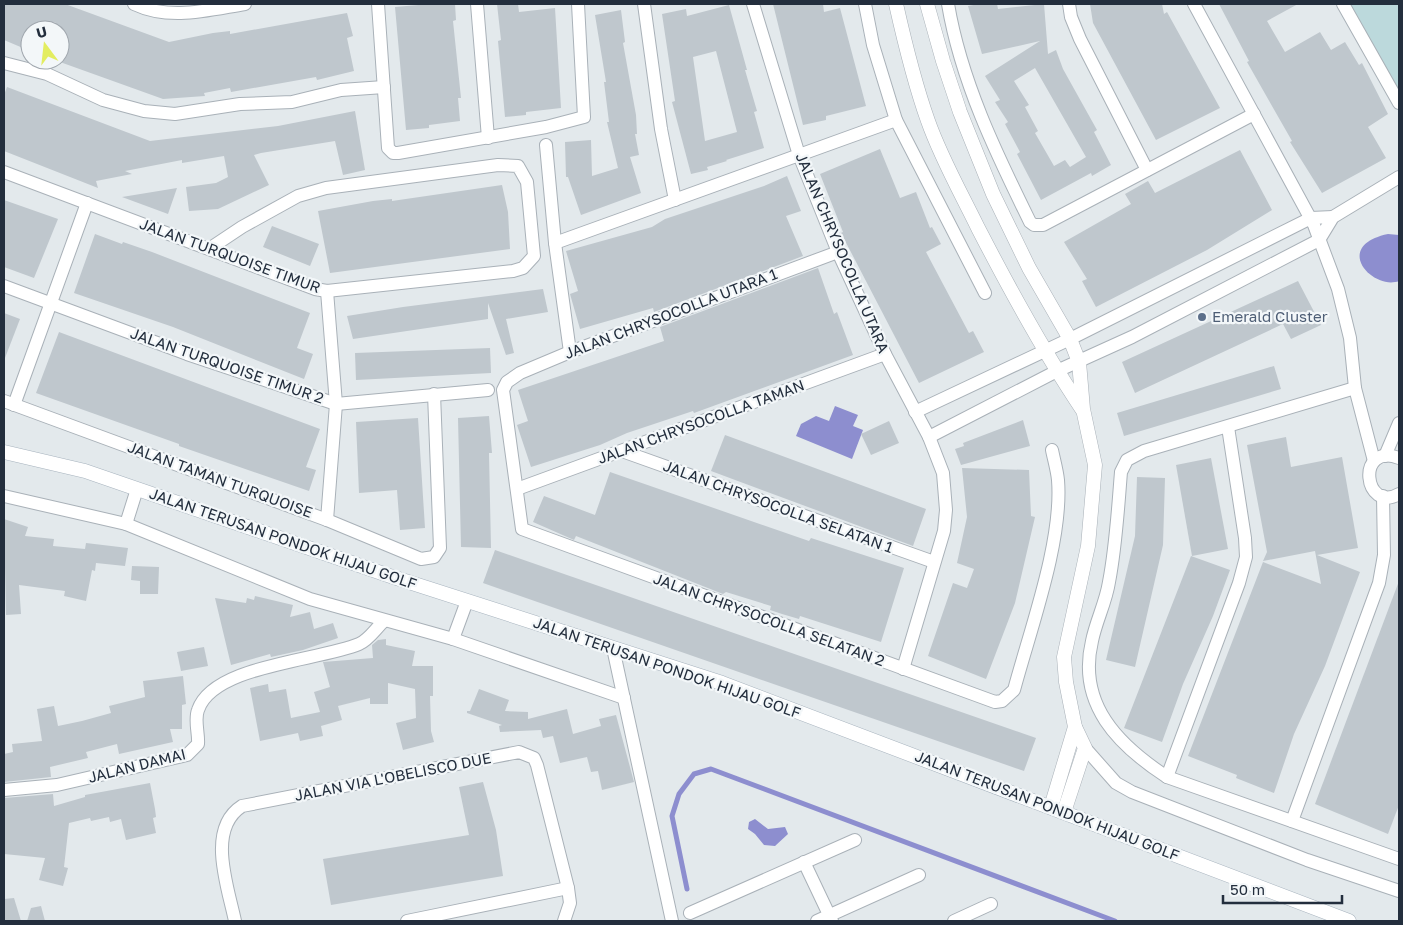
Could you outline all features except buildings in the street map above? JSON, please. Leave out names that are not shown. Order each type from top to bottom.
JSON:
[{"type":"main road","points":[[896,4],[910,68],[929,123],[950,170],[1005,280],[1057,371],[1083,409]]},
{"type":"main road","points":[[927,4],[960,112],[993,194],[1029,268],[1070,339],[1078,362],[1083,409],[1095,465],[1088,546],[1064,657],[1066,682],[1075,727],[1086,748],[1057,809]]},
{"type":"main road","name":"JALAN TERUSAN PONDOK HIJAU GOLF","points":[[4,452],[85,471],[468,601],[722,683],[1348,921]]},
{"type":"main road","points":[[1057,809],[1075,727]]},
{"type":"street","points":[[134,4],[150,11],[168,14],[196,8],[245,4]]},
{"type":"street","points":[[378,4],[388,148],[393,153],[398,154],[546,127],[584,116],[578,4]]},
{"type":"street","points":[[477,4],[488,138]]},
{"type":"street","points":[[644,4],[661,129],[675,200]]},
{"type":"street","name":"JALAN CHRYSOCOLLA UTARA","points":[[753,4],[799,155],[838,252],[885,354],[929,437],[943,472],[946,510],[944,531],[903,669]]},
{"type":"street","points":[[865,4],[873,45],[896,120],[985,293]]},
{"type":"street","points":[[948,4],[973,96],[995,152],[1030,222],[1034,225],[1043,224],[1254,114]]},
{"type":"street","points":[[1069,4],[1071,16],[1080,39],[1147,170]]},
{"type":"street","points":[[1194,4],[1311,218],[1338,289],[1350,338],[1355,388],[1380,459]]},
{"type":"street","points":[[1342,4],[1399,104]]},
{"type":"street","points":[[4,63],[47,74],[103,100],[144,111],[175,114],[240,104],[292,102],[341,90],[384,87]]},
{"type":"street","points":[[555,243],[896,120]]},
{"type":"street","points":[[546,145],[555,243],[570,352]]},
{"type":"street","name":"JALAN TURQUOISE TIMUR","points":[[4,172],[315,289],[327,291],[513,271],[523,268],[534,256],[527,182],[518,166],[498,165],[326,188],[307,193],[298,196],[242,227],[210,249]]},
{"type":"street","points":[[929,437],[1057,371],[1132,337],[1319,240],[1333,217],[1399,177]]},
{"type":"street","points":[[9,403],[51,305],[87,203]]},
{"type":"street","points":[[915,412],[1070,339],[1311,218],[1333,217]]},
{"type":"street","name":"JALAN CHRYSOCOLLA UTARA 1","points":[[517,489],[503,390],[507,382],[520,373],[570,352],[838,252]]},
{"type":"street","name":"JALAN TURQUOISE TIMUR 2","points":[[4,286],[51,305],[336,404],[488,390]]},
{"type":"street","points":[[327,291],[336,404],[327,520]]},
{"type":"street","name":"JALAN CHRYSOCOLLA TAMAN","points":[[517,489],[885,354]]},
{"type":"street","points":[[1355,388],[1144,451],[1127,460],[1121,472],[1109,584],[1089,657],[1090,686],[1097,707],[1114,732],[1138,758],[1167,777],[1399,859]]},
{"type":"street","name":"JALAN TAMAN TURQUOISE","points":[[9,403],[327,520],[421,559],[434,557],[440,548],[434,394]]},
{"type":"street","points":[[1399,423],[1380,459],[1368,472],[1370,484],[1377,494],[1383,496],[1399,494]]},
{"type":"street","points":[[1167,777],[1239,583],[1246,557],[1245,538],[1228,427]]},
{"type":"street","name":"JALAN CHRYSOCOLLA SELATAN 2","points":[[517,489],[522,529],[995,702],[1002,701],[1014,690],[1046,575],[1055,526],[1058,481],[1052,450]]},
{"type":"street","name":"JALAN CHRYSOCOLLA SELATAN 1","points":[[622,451],[934,562]]},
{"type":"street","points":[[1380,459],[1399,458]]},
{"type":"street","points":[[126,524],[137,489]]},
{"type":"street","points":[[4,496],[126,524],[302,596],[384,621],[453,639],[624,698]]},
{"type":"street","points":[[1292,821],[1379,582],[1384,554],[1383,496]]},
{"type":"street","points":[[453,639],[468,601]]},
{"type":"street","name":"JALAN DAMAI","points":[[4,790],[57,785],[186,755],[198,744],[197,712],[202,702],[218,684],[240,674],[360,644],[384,621]]},
{"type":"street","points":[[613,648],[672,921]]},
{"type":"street","points":[[1086,748],[1116,783],[1132,792],[1289,854],[1399,891]]},
{"type":"street","name":"JALAN VIA L'OBELISCO DUE","points":[[234,921],[222,845],[226,823],[232,812],[242,806],[519,752],[534,758],[537,765],[568,888],[570,903],[564,921]]},
{"type":"street","points":[[690,913],[854,840]]},
{"type":"street","points":[[804,862],[831,918]]},
{"type":"street","points":[[817,921],[831,918],[919,875]]},
{"type":"street","points":[[407,921],[568,888]]},
{"type":"street","points":[[954,921],[991,904]]},
{"type":"shaded area","points":[[1342,4],[1399,4],[1399,106]]},
{"type":"water","points":[[1388,234],[1399,235],[1399,281],[1378,280],[1362,266],[1360,257],[1362,248],[1371,240]]},
{"type":"water","points":[[835,406],[858,415],[853,426],[863,430],[852,459],[796,436],[801,424],[816,416],[829,421]]},
{"type":"water","points":[[755,819],[768,829],[785,827],[788,834],[775,846],[764,845],[748,829],[749,822]]},
{"type":"waterway","points":[[687,889],[672,816],[679,794],[694,774],[711,769],[1115,921]]},
{"type":"place","name":"Emerald Cluster","points":[[1202,317]]}]
